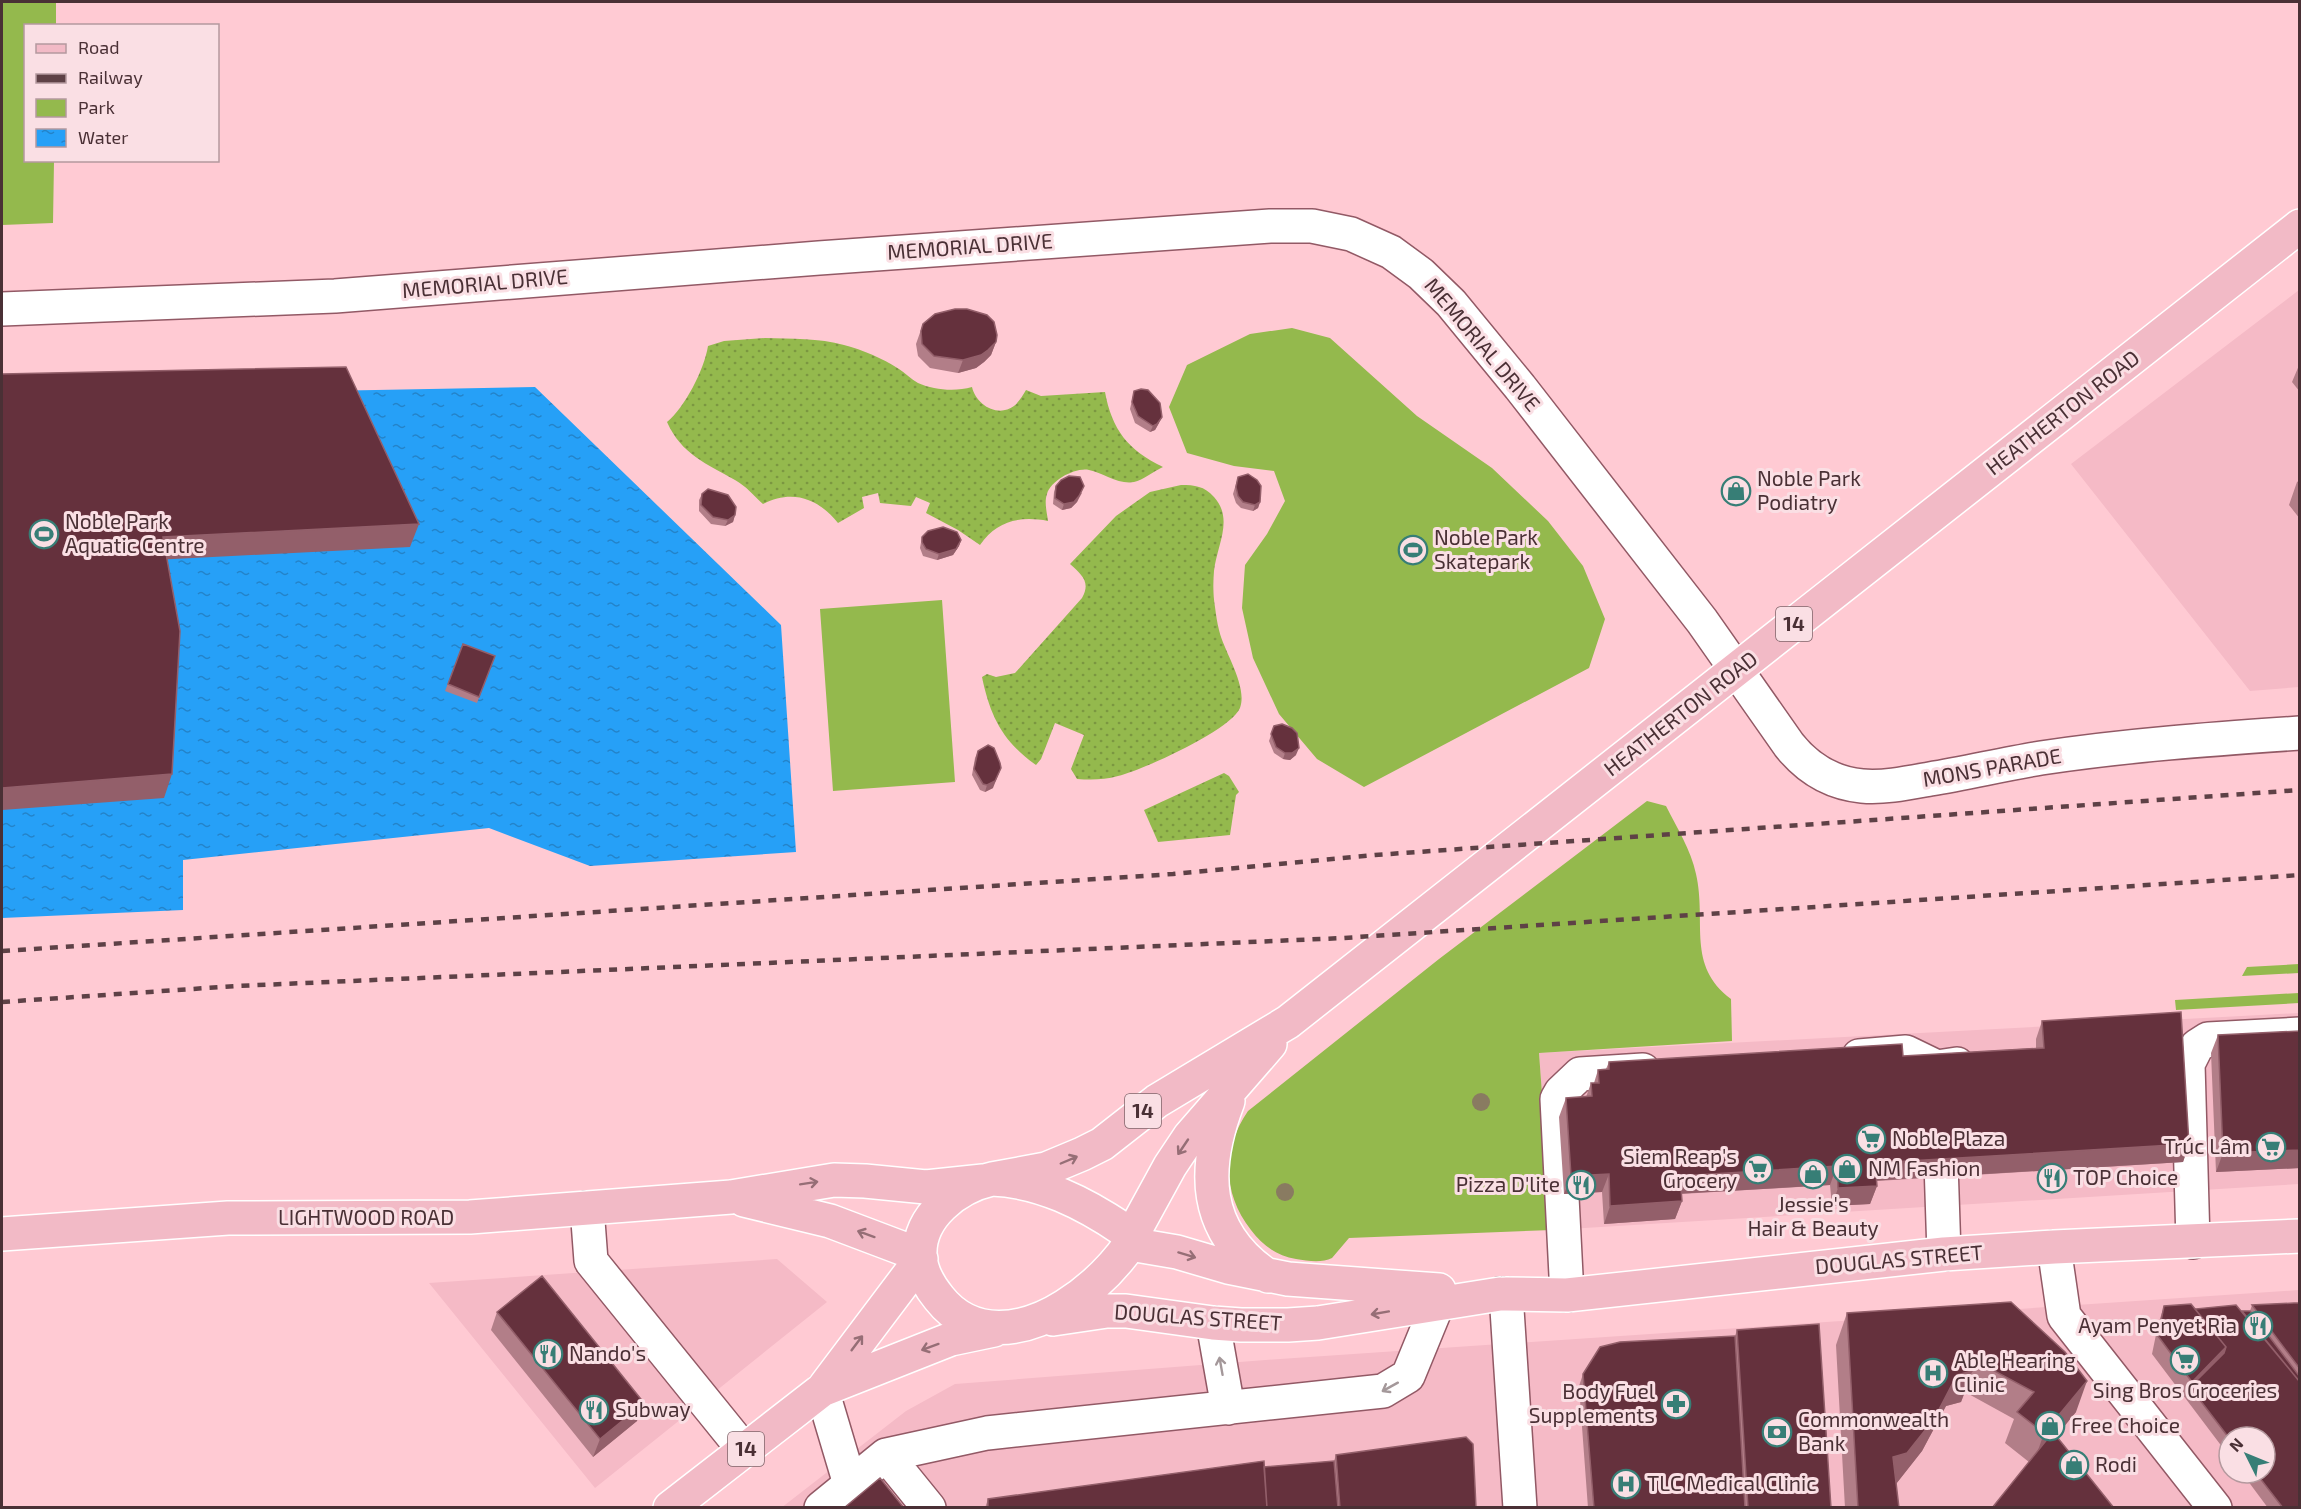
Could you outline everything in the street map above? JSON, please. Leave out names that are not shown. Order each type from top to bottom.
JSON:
[{"type":"main road","name":"HEATHERTON ROAD","points":[[987,1180],[1046,1169],[1082,1154],[1102,1143],[1157,1101],[1288,1022],[2300,226]]},
{"type":"main road","name":"HEATHERTON ROAD","points":[[1130,1241],[1181,1149],[1288,1022]]},
{"type":"main road","points":[[1234,1085],[1215,1139],[1212,1155],[1212,1188],[1215,1208],[1233,1241],[1254,1265],[1269,1276]]},
{"type":"main road","name":"LIGHTWOOD ROAD","points":[[2,1234],[228,1218],[470,1217],[731,1197],[834,1180],[850,1179],[926,1187],[987,1180]]},
{"type":"main road","points":[[987,1180],[1028,1184],[1068,1198],[1115,1223],[1124,1230],[1130,1241]]},
{"type":"main road","name":"14","points":[[822,1390],[920,1257],[926,1230],[936,1212],[959,1192],[987,1180]]},
{"type":"main road","name":"LIGHTWOOD ROAD","points":[[731,1197],[830,1221],[920,1257]]},
{"type":"main road","name":"DOUGLAS STREET","points":[[1130,1241],[1269,1276],[1503,1294],[1567,1295],[1944,1254],[2300,1236]]},
{"type":"main road","name":"14","points":[[670,1508],[822,1390],[951,1339],[1022,1324],[1053,1314],[1090,1289],[1110,1271],[1130,1241]]},
{"type":"main road","points":[[920,1257],[925,1275],[935,1293],[957,1315],[980,1326],[1022,1324]]},
{"type":"main road","name":"DOUGLAS STREET","points":[[1022,1324],[1107,1311],[1126,1311],[1241,1326],[1318,1323],[1503,1294]]},
{"type":"street","name":"MEMORIAL DRIVE","points":[[2,309],[334,296],[831,257],[1270,226],[1312,226],[1350,234],[1391,252],[1421,274],[1451,303],[1535,406],[1737,669]]},
{"type":"street","name":"MONS PARADE","points":[[1737,669],[1772,722],[1803,761],[1828,778],[1863,786],[1906,783],[2073,754],[2155,744],[2300,733]]},
{"type":"street","points":[[2193,1242],[2188,1064],[2197,1046],[2208,1038],[2300,1034]]},
{"type":"street","points":[[1824,1060],[1905,1052],[1937,1067],[1990,1060]]},
{"type":"street","points":[[1937,1067],[1944,1254]]},
{"type":"street","points":[[1567,1295],[1557,1099],[1580,1074],[1673,1068]]},
{"type":"street","points":[[587,1208],[591,1261],[744,1450]]},
{"type":"street","points":[[2054,1247],[2064,1316],[2215,1508]]},
{"type":"street","points":[[1503,1294],[1520,1508]]},
{"type":"street","points":[[821,1508],[886,1455],[987,1433],[1383,1392],[1408,1376],[1438,1303]]},
{"type":"street","points":[[1213,1323],[1228,1408]]},
{"type":"street","points":[[822,1390],[850,1484]]},
{"type":"street","points":[[886,1455],[930,1508]]},
{"type":"shaded area","points":[[2299,290],[2299,687],[2250,691],[2071,464]]},
{"type":"shaded area","name":"Noble Plaza","points":[[2299,1013],[2299,1184],[1552,1230],[1539,1053]]},
{"type":"shaded area","points":[[777,1259],[827,1302],[595,1488],[429,1283]]},
{"type":"shaded area","points":[[2299,1290],[2299,1507],[781,1508],[906,1411],[955,1384],[1280,1359]]},
{"type":"green space","points":[[2,2],[56,2],[56,24],[24,24],[24,162],[54,162],[53,223],[2,225]]},
{"type":"green space","name":"Noble Park Skatepark","points":[[1292,328],[1330,338],[1417,416],[1492,468],[1548,521],[1583,566],[1605,619],[1589,668],[1364,787],[1317,759],[1279,714],[1253,658],[1242,608],[1245,565],[1267,534],[1285,501],[1274,471],[1234,466],[1187,453],[1169,407],[1187,365],[1250,334]]},
{"type":"green space","points":[[765,338],[815,340],[851,347],[886,361],[924,385],[952,390],[972,387],[983,404],[988,408],[1001,411],[1014,406],[1026,390],[1041,396],[1105,392],[1112,417],[1123,437],[1140,453],[1163,467],[1134,482],[1117,480],[1089,470],[1071,473],[1059,479],[1049,489],[1046,500],[1048,521],[1028,519],[1010,522],[994,530],[980,545],[926,513],[930,503],[916,497],[911,506],[880,503],[878,493],[862,497],[864,508],[838,523],[822,507],[804,499],[784,497],[763,504],[739,482],[687,450],[667,422],[693,387],[708,346],[724,341]]},
{"type":"green space","points":[[1181,485],[1207,490],[1220,505],[1223,514],[1223,532],[1214,571],[1214,598],[1219,630],[1241,690],[1240,708],[1221,727],[1165,758],[1130,772],[1092,780],[1077,779],[1071,769],[1084,735],[1055,723],[1041,759],[1036,765],[1015,747],[1000,727],[989,704],[982,677],[987,674],[996,677],[1015,673],[1082,598],[1086,587],[1084,579],[1070,564],[1116,516],[1150,492]]},
{"type":"green space","points":[[942,600],[955,782],[833,791],[820,609]]},
{"type":"green space","points":[[1224,773],[1229,776],[1239,792],[1236,795],[1230,835],[1158,842],[1144,810]]},
{"type":"green space","points":[[1647,801],[1666,806],[1691,856],[1699,892],[1703,957],[1708,972],[1717,986],[1731,999],[1732,1041],[1539,1053],[1552,1230],[1349,1238],[1332,1258],[1319,1261],[1289,1258],[1265,1245],[1241,1216],[1230,1186],[1229,1171],[1233,1140],[1248,1111],[1439,959]]},
{"type":"green space","points":[[2299,964],[2299,973],[2242,976],[2247,967]]},
{"type":"green space","points":[[2299,993],[2299,1003],[2176,1010],[2175,1000]]},
{"type":"water","points":[[535,387],[781,625],[796,852],[590,866],[489,828],[183,860],[183,910],[2,918],[2,397]]},
{"type":"building","points":[[955,309],[967,309],[987,315],[994,322],[996,342],[981,355],[963,360],[934,356],[922,344],[923,324],[935,314]]},
{"type":"building","points":[[346,367],[419,524],[163,537],[180,631],[172,774],[2,788],[2,374]]},
{"type":"building","points":[[1148,390],[1160,403],[1162,417],[1153,426],[1138,416],[1132,402],[1134,391]]},
{"type":"building","points":[[1248,474],[1261,486],[1260,502],[1255,505],[1243,502],[1238,496],[1236,487],[1238,477]]},
{"type":"building","points":[[1069,476],[1080,477],[1084,486],[1074,502],[1064,504],[1055,498],[1056,486]]},
{"type":"building","points":[[708,489],[728,495],[736,507],[735,515],[728,520],[713,517],[701,505],[702,494]]},
{"type":"building","points":[[943,527],[957,532],[961,540],[956,549],[939,554],[926,549],[922,537],[928,531]]},
{"type":"building","points":[[463,644],[495,656],[479,697],[448,684]]},
{"type":"building","points":[[1282,724],[1297,733],[1299,748],[1292,753],[1285,753],[1276,747],[1271,734],[1274,726]]},
{"type":"building","points":[[988,745],[994,748],[1001,768],[995,781],[987,785],[983,784],[974,769],[978,751]]},
{"type":"building","name":"Noble Plaza","points":[[2181,1012],[2189,1144],[1875,1163],[1877,1186],[1838,1188],[1837,1166],[1680,1176],[1682,1201],[1610,1206],[1609,1174],[1571,1176],[1566,1098],[1592,1096],[1591,1083],[1599,1083],[1598,1070],[1609,1069],[1609,1062],[1902,1044],[1903,1056],[2044,1048],[2042,1021]]},
{"type":"building","points":[[2300,1031],[2300,1150],[2223,1153],[2218,1035]]},
{"type":"building","points":[[542,1276],[644,1403],[600,1439],[497,1312]]},
{"type":"building","points":[[2011,1302],[2065,1352],[2087,1381],[2044,1433],[2017,1412],[2034,1392],[1976,1361],[1972,1371],[1957,1375],[1934,1419],[1907,1453],[1893,1457],[1899,1508],[1858,1508],[1847,1313]]},
{"type":"building","points":[[2300,1303],[2300,1369],[2252,1305]]},
{"type":"building","points":[[2191,1304],[2226,1347],[2192,1382],[2158,1336],[2164,1306]]},
{"type":"building","points":[[2236,1305],[2300,1382],[2300,1508],[2283,1508],[2265,1485],[2277,1485],[2277,1425],[2219,1425],[2190,1387],[2224,1353],[2226,1347],[2195,1309]]},
{"type":"building","points":[[2242,1311],[2250,1311],[2300,1377],[2300,1381],[2299,1381]]},
{"type":"building","name":"Commonwealth Bank","points":[[1819,1324],[1831,1508],[1748,1508],[1737,1330]]},
{"type":"building","points":[[1735,1336],[1745,1508],[1594,1508],[1583,1374],[1600,1347],[1620,1342]]},
{"type":"building","points":[[2053,1432],[2114,1508],[1992,1508]]},
{"type":"building","points":[[1466,1437],[1473,1444],[1476,1508],[1340,1508],[1336,1455]]},
{"type":"building","points":[[1264,1461],[1267,1508],[988,1508],[988,1499]]},
{"type":"building","points":[[1334,1461],[1338,1508],[1267,1508],[1264,1467]]},
{"type":"building","points":[[880,1478],[904,1508],[844,1508]]},
{"type":"railway","points":[[2,951],[1173,874],[1375,855],[2300,790]]},
{"type":"railway","points":[[2,1002],[236,986],[1343,938],[2300,875]]},
{"type":"place","name":"Noble Park Podiatry","points":[[1736,491]]},
{"type":"place","name":"Noble Park Aquatic Centre","points":[[44,534]]},
{"type":"place","name":"Noble Park Skatepark","points":[[1413,550]]},
{"type":"place","name":"Noble Plaza","points":[[1871,1139]]},
{"type":"place","name":"Trúc Lâm","points":[[2271,1147]]},
{"type":"place","name":"Siem Reap's Grocery","points":[[1758,1169]]},
{"type":"place","name":"NM Fashion","points":[[1847,1169]]},
{"type":"place","name":"Jessie's Hair & Beauty","points":[[1813,1174]]},
{"type":"place","name":"TOP Choice","points":[[2052,1178]]},
{"type":"place","name":"Pizza D'lite","points":[[1581,1185]]},
{"type":"place","name":"Ayam Penyet Ria","points":[[2258,1326]]},
{"type":"place","name":"Nando's","points":[[548,1354]]},
{"type":"place","name":"Sing Bros Groceries","points":[[2185,1360]]},
{"type":"place","name":"Able Hearing Clinic","points":[[1933,1373]]},
{"type":"place","name":"Body Fuel Supplements","points":[[1676,1404]]},
{"type":"place","name":"Subway","points":[[594,1410]]},
{"type":"place","name":"Free Choice","points":[[2050,1426]]},
{"type":"place","name":"Commonwealth Bank","points":[[1777,1432]]},
{"type":"place","name":"Rodi","points":[[2074,1465]]},
{"type":"place","name":"TLC Medical Clinic","points":[[1626,1484]]}]
